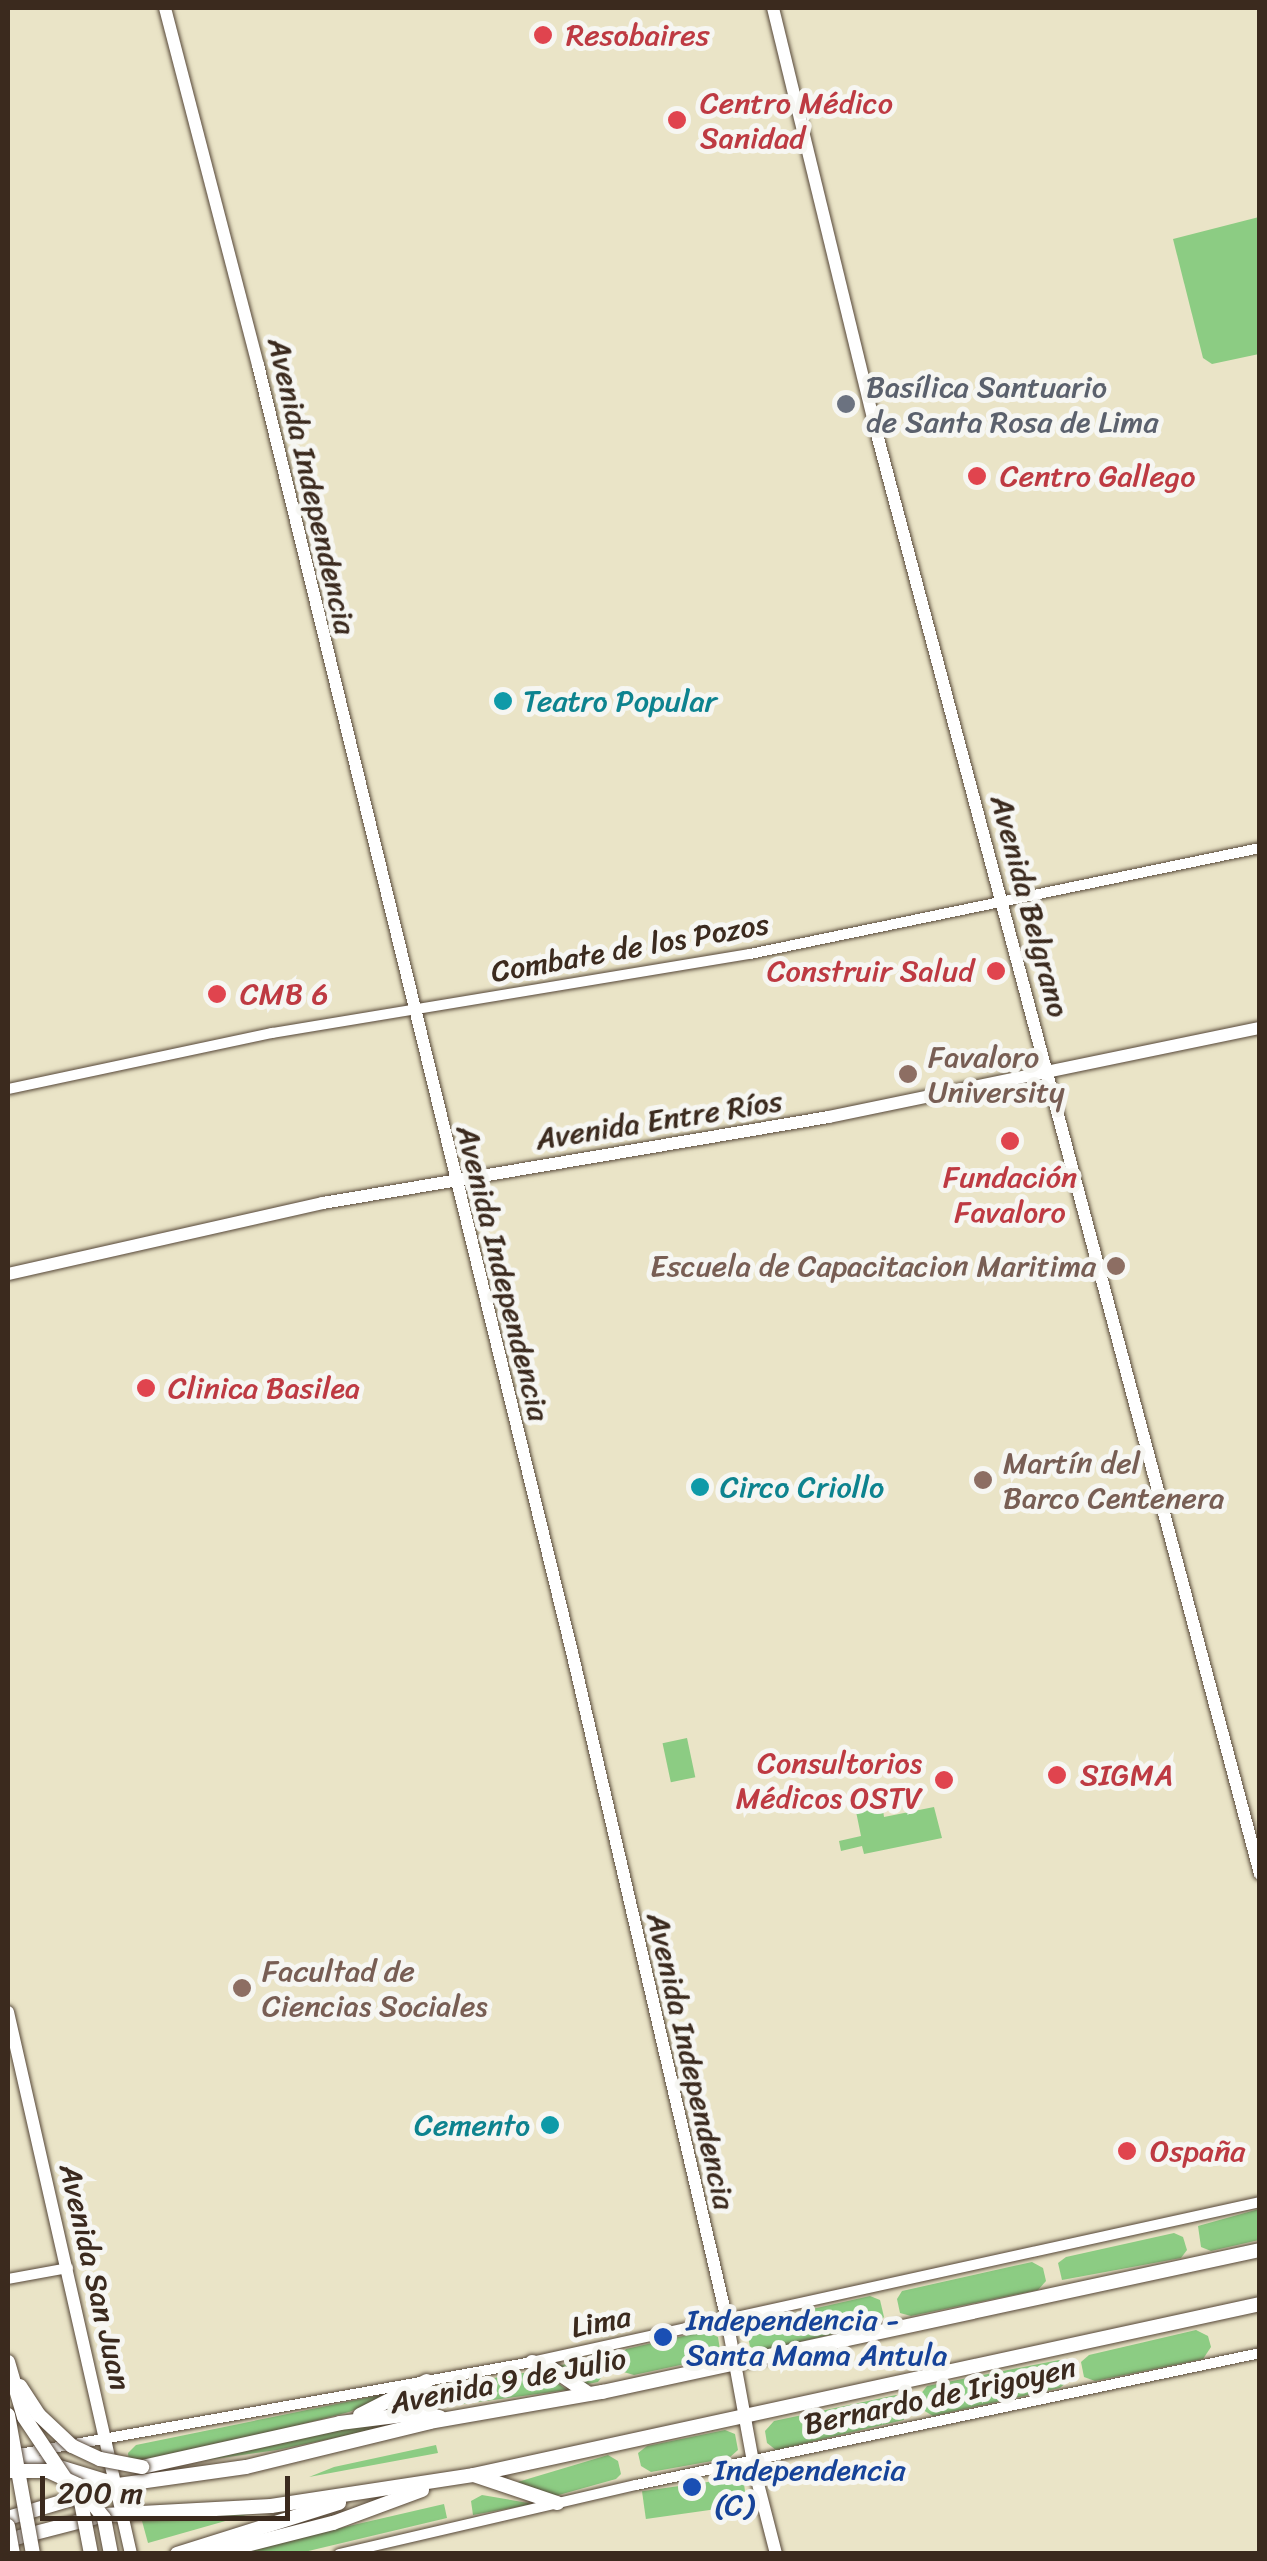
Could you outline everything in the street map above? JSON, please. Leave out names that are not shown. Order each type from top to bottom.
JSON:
[{"type":"highway","name":"Avenida 9 de Julio","points":[[118,2485],[246,2467],[446,2418],[590,2394],[1260,2250]]},
{"type":"highway","points":[[8,2540],[70,2522],[123,2514],[271,2506],[473,2475],[1260,2304]]},
{"type":"highway","points":[[8,2358],[26,2399],[56,2434],[100,2460],[142,2467],[340,2422],[419,2413],[446,2418]]},
{"type":"highway","points":[[8,2358],[24,2417],[81,2502],[91,2554]]},
{"type":"highway","points":[[532,2362],[551,2368],[590,2394]]},
{"type":"highway","points":[[340,2422],[406,2396],[428,2382]]},
{"type":"highway","points":[[8,2414],[33,2554]]},
{"type":"highway","points":[[28,2453],[118,2485]]},
{"type":"highway","points":[[8,2468],[52,2464]]},
{"type":"highway","points":[[8,2468],[48,2470],[78,2485],[100,2511],[111,2554]]},
{"type":"highway","points":[[473,2475],[556,2502]]},
{"type":"highway","points":[[211,2554],[333,2523],[455,2478]]},
{"type":"highway","points":[[8,2518],[99,2494],[118,2485]]},
{"type":"highway","points":[[177,2554],[385,2490]]},
{"type":"highway","points":[[8,2526],[13,2554]]},
{"type":"main road","name":"Avenida Independencia","points":[[166,8],[572,1652],[663,2061],[727,2320],[753,2462],[776,2554]]},
{"type":"main road","name":"Avenida Belgrano","points":[[773,8],[875,427],[1260,1874]]},
{"type":"main road","name":"Avenida Entre Ríos","points":[[8,1274],[303,1207],[791,1124],[1260,1028]]},
{"type":"main road","name":"Avenida San Juan","points":[[8,2012],[131,2554]]},
{"type":"street","name":"Combate de los Pozos","points":[[8,1089],[272,1034],[732,957],[1260,848]]},
{"type":"street","name":"Lima","points":[[8,2456],[273,2405],[532,2362],[1260,2202]]},
{"type":"street","points":[[8,2279],[68,2268]]},
{"type":"street","name":"Bernardo de Irigoyen","points":[[339,2554],[556,2502],[1260,2352]]},
{"type":"green space","points":[[1259,217],[1259,354],[1212,364],[1203,358],[1173,239]]},
{"type":"green space","points":[[687,1738],[695,1777],[671,1782],[663,1743]]},
{"type":"green space","points":[[898,1784],[901,1799],[882,1803],[884,1817],[934,1807],[942,1838],[864,1854],[862,1846],[841,1851],[839,1841],[861,1836],[852,1792]]},
{"type":"green space","points":[[1259,2209],[1259,2240],[1211,2251],[1201,2247],[1198,2226]]},
{"type":"green space","points":[[1174,2233],[1183,2237],[1187,2250],[1181,2258],[1062,2280],[1058,2263],[1066,2257]]},
{"type":"green space","points":[[1032,2262],[1043,2268],[1046,2281],[1038,2290],[911,2316],[900,2313],[897,2299],[902,2291]]},
{"type":"green space","points":[[870,2296],[880,2300],[884,2317],[877,2324],[760,2351],[750,2347],[747,2331],[754,2322]]},
{"type":"green space","points":[[1196,2330],[1208,2336],[1211,2347],[1203,2359],[1095,2381],[1084,2377],[1081,2362],[1089,2355]]},
{"type":"green space","points":[[705,2331],[718,2337],[720,2350],[713,2358],[634,2375],[620,2371],[618,2358],[626,2349]]},
{"type":"green space","points":[[593,2359],[601,2365],[603,2375],[598,2382],[578,2386],[556,2366]]},
{"type":"green space","points":[[1059,2360],[1065,2364],[1069,2380],[1060,2388],[933,2416],[923,2410],[920,2395],[927,2386]]},
{"type":"green space","points":[[541,2370],[567,2390],[463,2404],[453,2401],[452,2391],[458,2384]]},
{"type":"green space","points":[[405,2390],[349,2412],[161,2461],[129,2461],[128,2453],[136,2445]]},
{"type":"green space","points":[[896,2395],[904,2400],[904,2420],[776,2450],[767,2443],[765,2431],[774,2421]]},
{"type":"green space","points":[[430,2418],[277,2450],[193,2462],[291,2436]]},
{"type":"green space","points":[[725,2430],[735,2434],[738,2450],[729,2458],[651,2472],[641,2466],[638,2453],[647,2446]]},
{"type":"green space","points":[[436,2445],[438,2453],[309,2477],[334,2467]]},
{"type":"green space","points":[[608,2455],[618,2461],[621,2474],[616,2479],[548,2498],[511,2484]]},
{"type":"green space","points":[[743,2477],[747,2505],[646,2519],[642,2491]]},
{"type":"green space","points":[[482,2495],[534,2504],[473,2515],[471,2501]]},
{"type":"green space","points":[[444,2504],[447,2518],[300,2553],[228,2554]]},
{"type":"green space","points":[[250,2514],[148,2543],[142,2521],[177,2517]]},
{"type":"place","name":"Resobaires","points":[[543,35]]},
{"type":"place","name":"Centro Médico Sanidad","points":[[677,120]]},
{"type":"place","name":"Basílica Santuario de Santa Rosa de Lima","points":[[846,404]]},
{"type":"place","name":"Centro Gallego","points":[[977,476]]},
{"type":"place","name":"Teatro Popular","points":[[503,701]]},
{"type":"place","name":"Construir Salud","points":[[996,971]]},
{"type":"place","name":"CMB 6","points":[[217,994]]},
{"type":"place","name":"Favaloro University","points":[[908,1074]]},
{"type":"place","name":"Fundación Favaloro","points":[[1010,1141]]},
{"type":"place","name":"Escuela de Capacitacion Maritima","points":[[1116,1266]]},
{"type":"place","name":"Clinica Basilea","points":[[146,1388]]},
{"type":"place","name":"Martín del Barco Centenera","points":[[983,1480]]},
{"type":"place","name":"Circo Criollo","points":[[700,1487]]},
{"type":"place","name":"SIGMA","points":[[1057,1775]]},
{"type":"place","name":"Consultorios Médicos OSTV","points":[[944,1780]]},
{"type":"place","name":"Facultad de Ciencias Sociales","points":[[242,1988]]},
{"type":"place","name":"Cemento","points":[[550,2125]]},
{"type":"place","name":"Ospaña","points":[[1127,2151]]},
{"type":"place","name":"Independencia - Santa Mama Antula","points":[[663,2337]]},
{"type":"place","name":"Independencia (C)","points":[[692,2487]]}]
